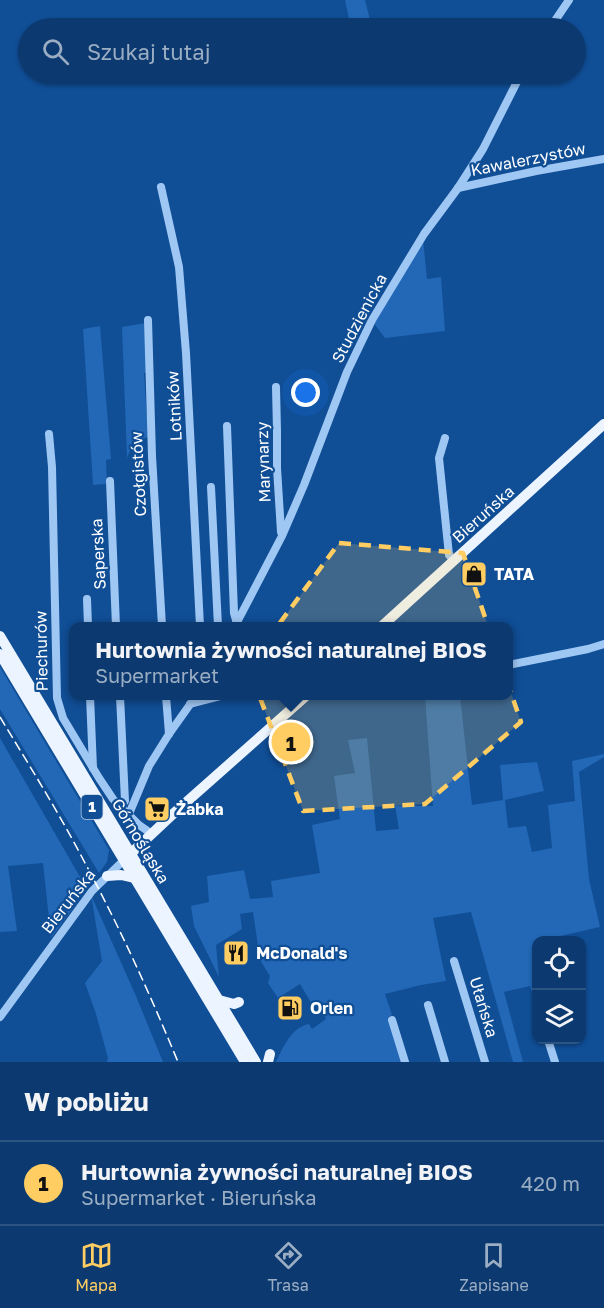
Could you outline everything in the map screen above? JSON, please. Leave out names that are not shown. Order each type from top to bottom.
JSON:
[{"type":"main road","name":"Bieruńska","points":[[387,622],[604,424]]},
{"type":"main road","name":"Górnośląska","points":[[0,629],[2,639],[121,838],[134,878],[245,1062]]},
{"type":"main road","name":"Górnośląska","points":[[0,654],[256,1062]]},
{"type":"main road","name":"Bieruńska","points":[[127,857],[302,700]]},
{"type":"main road","points":[[121,838],[133,840],[149,837]]},
{"type":"main road","points":[[107,876],[121,875],[134,878]]},
{"type":"main road","points":[[219,1000],[234,1004],[239,1002]]},
{"type":"street","points":[[557,18],[569,0]]},
{"type":"street","name":"Studzienicka","points":[[238,622],[282,536],[347,372],[372,320],[424,234],[483,149],[516,84]]},
{"type":"street","name":"Kawalerzystów","points":[[458,188],[604,159]]},
{"type":"street","name":"Lotników","points":[[161,187],[179,267],[186,352],[200,622]]},
{"type":"street","name":"Czołgistów","points":[[148,320],[152,456],[162,622]]},
{"type":"street","name":"Marynarzy","points":[[276,387],[277,468],[282,536]]},
{"type":"street","name":"Studzienicka","points":[[227,426],[236,622]]},
{"type":"street","name":"Piechurów","points":[[49,434],[57,698],[63,718],[113,799],[149,837]]},
{"type":"street","points":[[445,438],[439,458],[449,555],[454,561]]},
{"type":"street","name":"Saperska","points":[[110,481],[116,622]]},
{"type":"street","points":[[211,487],[218,622]]},
{"type":"street","points":[[87,599],[88,622]]},
{"type":"street","points":[[513,664],[604,644]]},
{"type":"street","points":[[90,700],[93,768]]},
{"type":"street","points":[[120,700],[125,801],[121,806]]},
{"type":"street","points":[[166,700],[169,734]]},
{"type":"street","points":[[129,814],[149,766],[193,700]]},
{"type":"street","points":[[190,704],[206,700]]},
{"type":"street","name":"Bieruńska","points":[[0,1017],[87,898],[127,857]]},
{"type":"street","name":"Ułańska","points":[[454,961],[485,1062]]},
{"type":"street","points":[[428,1005],[446,1062]]},
{"type":"street","points":[[392,1020],[405,1062]]},
{"type":"street","points":[[549,1044],[555,1062]]},
{"type":"highlighted area","points":[[339,543],[463,553],[521,722],[425,804],[303,811],[248,666]]},
{"type":"shaded area","points":[[345,0],[365,0],[370,18],[349,18]]},
{"type":"shaded area","points":[[423,239],[427,279],[441,277],[445,331],[385,338],[373,322]]},
{"type":"shaded area","points":[[147,314],[150,372],[144,373],[148,437],[133,442],[127,458],[122,327],[146,323]]},
{"type":"shaded area","points":[[100,326],[111,459],[106,460],[107,484],[93,485],[83,329]]},
{"type":"shaded area","points":[[0,667],[109,850],[107,862],[99,873],[0,709]]},
{"type":"shaded area","points":[[425,700],[460,700],[472,805],[503,800],[500,765],[537,762],[544,791],[505,800],[508,828],[526,826],[532,852],[552,848],[548,805],[575,801],[572,761],[604,754],[604,757],[579,772],[589,879],[600,927],[560,936],[532,936],[532,993],[530,986],[504,992],[523,1062],[513,1062],[471,912],[433,918],[446,981],[385,994],[392,1015],[388,1017],[402,1062],[276,1062],[288,1039],[297,1029],[309,1024],[312,1029],[326,1019],[319,1004],[313,1006],[300,984],[278,998],[268,983],[270,976],[255,952],[258,946],[253,912],[240,914],[242,929],[216,945],[219,977],[194,926],[191,906],[209,902],[207,876],[244,870],[250,899],[273,897],[271,881],[320,873],[312,825],[340,819],[334,776],[355,773],[348,740],[367,738],[376,831],[399,829],[395,806],[433,806]]},
{"type":"shaded area","points":[[0,738],[87,889],[51,938],[43,863],[8,866],[17,931],[0,932]]},
{"type":"shaded area","points":[[91,895],[163,1062],[107,1062],[108,1058],[96,1014],[85,983],[102,961]]},
{"type":"railway","points":[[0,717],[54,807],[98,887],[157,1011],[178,1062]]},
{"type":"place","name":"TATA","points":[[474,574]]},
{"type":"place","name":"Hurtownia żywności naturalnej BIOS","points":[[291,742]]},
{"type":"place","name":"Żabka","points":[[157,809]]},
{"type":"place","name":"McDonald's","points":[[236,953]]},
{"type":"place","name":"Orlen","points":[[290,1008]]}]
